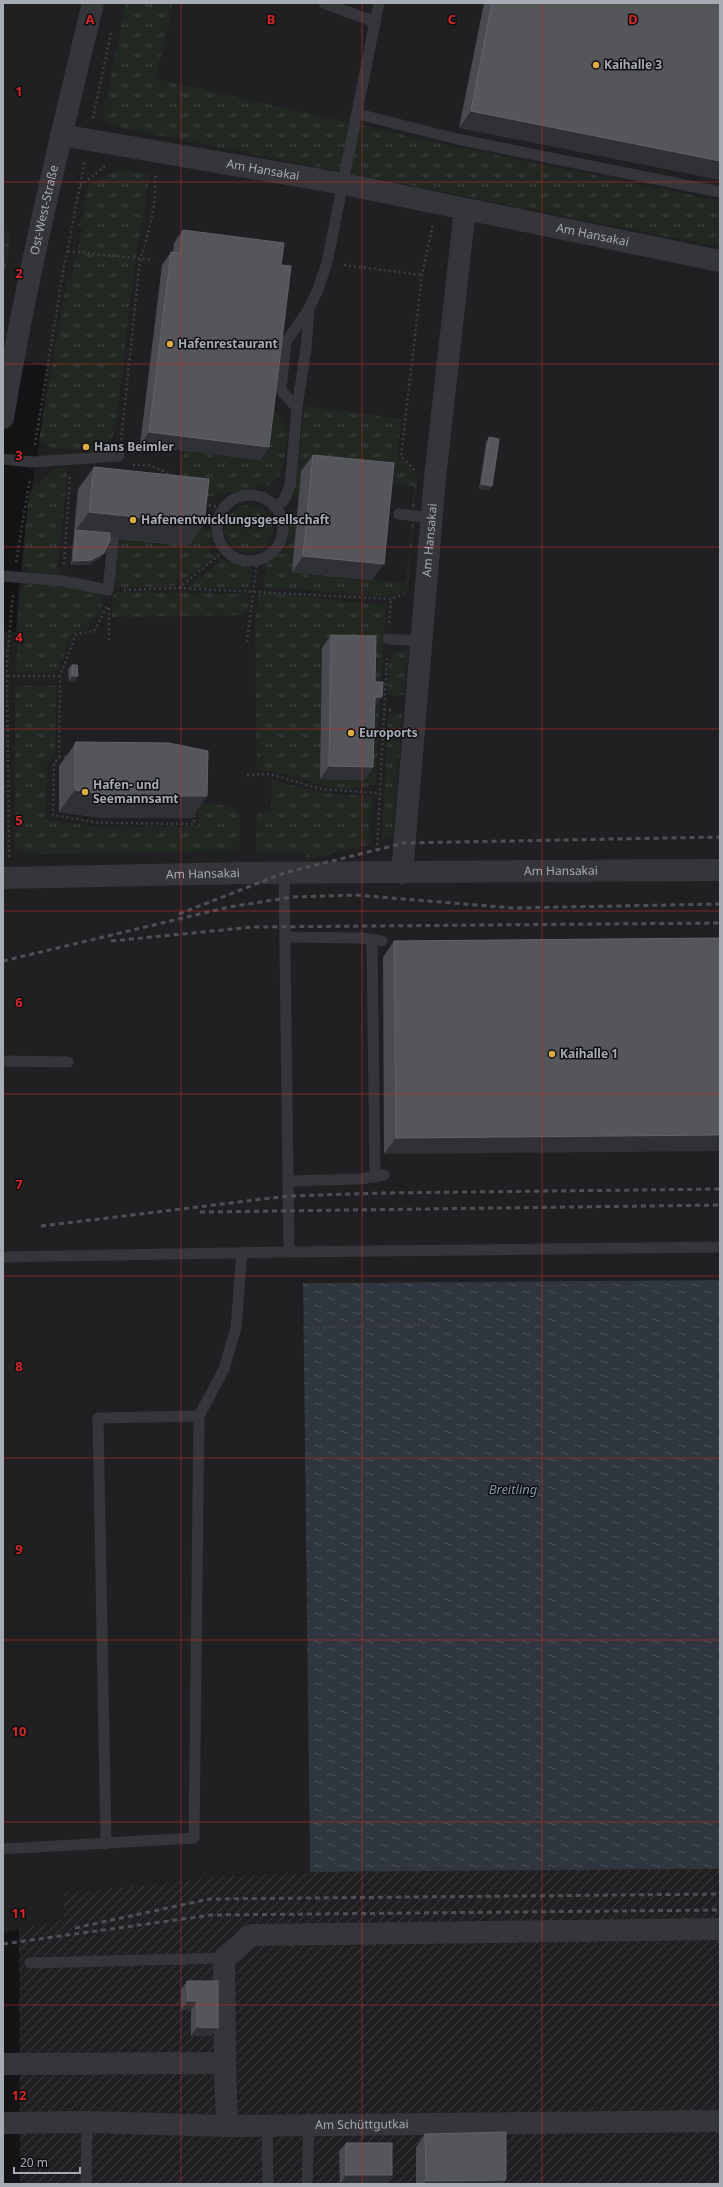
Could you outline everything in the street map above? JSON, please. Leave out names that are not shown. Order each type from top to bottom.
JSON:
[{"type":"street","name":"Ost-West-Straße","points":[[3,418],[7,379],[61,135],[93,3]]},
{"type":"street","name":"Am Hansakai","points":[[61,135],[344,184],[720,261]]},
{"type":"street","name":"Am Hansakai","points":[[402,873],[435,478],[465,209]]},
{"type":"street","name":"Am Hansakai","points":[[7,878],[284,873],[720,870]]},
{"type":"street","points":[[227,2126],[224,1958],[252,1935],[720,1930]]},
{"type":"street","points":[[3,2064],[225,2063]]},
{"type":"street","name":"Am Schüttgutkai","points":[[3,2124],[87,2122],[227,2126],[720,2121]]},
{"type":"lane","points":[[324,3],[375,22]]},
{"type":"lane","points":[[298,408],[282,390],[286,342],[318,292],[327,263],[379,3]]},
{"type":"lane","points":[[358,114],[457,139],[720,192]]},
{"type":"lane","points":[[275,507],[284,500],[290,486],[306,348],[309,308]]},
{"type":"lane","points":[[3,459],[32,462],[119,456]]},
{"type":"lane","points":[[249,495],[263,498],[275,507],[282,524],[279,543],[270,554],[257,560],[240,559],[225,550],[219,540],[217,530],[218,518],[223,508],[230,501],[239,497],[249,495]]},
{"type":"lane","points":[[399,514],[432,518]]},
{"type":"lane","points":[[8,576],[63,581],[108,590],[113,541]]},
{"type":"lane","points":[[388,639],[422,641]]},
{"type":"lane","points":[[284,873],[289,1252]]},
{"type":"lane","points":[[285,937],[361,938],[377,941],[379,1176],[288,1181]]},
{"type":"lane","points":[[3,1061],[68,1062]]},
{"type":"lane","points":[[3,1257],[242,1252],[720,1247]]},
{"type":"lane","points":[[3,1849],[194,1838],[199,1416],[224,1369],[236,1327],[242,1252]]},
{"type":"lane","points":[[106,1844],[98,1418],[199,1416]]},
{"type":"lane","points":[[30,1964],[224,1958]]},
{"type":"lane","points":[[86,2184],[87,2122]]},
{"type":"lane","points":[[267,2125],[268,2184]]},
{"type":"lane","points":[[307,2184],[309,2125]]},
{"type":"path","points":[[7,878],[8,576],[32,462],[68,251],[112,26]]},
{"type":"path","points":[[155,171],[156,183],[149,234],[140,260],[119,456],[133,465],[149,465],[177,477],[182,482]]},
{"type":"path","points":[[435,478],[420,476],[401,456],[422,275],[436,203]]},
{"type":"path","points":[[68,251],[140,260],[153,260]]},
{"type":"path","points":[[327,263],[422,275]]},
{"type":"path","points":[[63,581],[71,459]]},
{"type":"path","points":[[201,504],[223,508]]},
{"type":"path","points":[[179,588],[225,550]]},
{"type":"path","points":[[247,642],[257,560]]},
{"type":"path","points":[[108,590],[179,588],[391,599],[410,591],[426,592]]},
{"type":"path","points":[[376,873],[379,792],[386,710],[391,599]]},
{"type":"path","points":[[109,640],[109,603],[94,631],[76,634],[60,676],[59,757],[54,763],[53,815],[100,824],[194,824],[194,810]]},
{"type":"path","points":[[8,676],[60,676]]},
{"type":"path","points":[[59,757],[73,757]]},
{"type":"path","points":[[247,775],[270,774],[321,789],[379,792]]},
{"type":"path","points":[[303,1328],[439,1324]]},
{"type":"shaded area","points":[[3,3],[720,3],[720,1280],[303,1283],[310,1872],[229,1876],[64,1893],[64,1919],[3,1933],[3,631],[16,632],[26,524],[40,438],[48,367],[3,356]]},
{"type":"shaded area","points":[[720,1869],[720,2184],[20,2184],[19,1929],[64,1919],[64,1893],[229,1876],[310,1872]]},
{"type":"green space","points":[[126,3],[173,3],[156,79],[453,146],[720,201],[720,247],[112,126],[103,116]]},
{"type":"green space","points":[[122,169],[150,174],[135,263],[113,437],[110,443],[98,453],[75,449],[51,448],[39,440],[67,280],[71,280],[83,227],[79,226],[89,184]]},
{"type":"green space","points":[[3,225],[11,236],[3,285]]},
{"type":"green space","points":[[267,404],[274,409],[288,430],[284,463],[279,476],[270,485],[201,498],[182,478],[180,467],[184,451],[260,460]]},
{"type":"green space","points":[[305,406],[401,419],[397,456],[417,476],[415,508],[412,507],[414,486],[382,482],[299,498],[292,495]]},
{"type":"green space","points":[[68,467],[57,571],[55,575],[30,573],[26,571],[29,567],[22,566],[29,493],[54,469]]},
{"type":"green space","points":[[244,505],[254,505],[266,512],[273,524],[273,534],[266,546],[254,553],[244,553],[236,549],[229,542],[225,534],[225,524],[229,516],[236,509]]},
{"type":"green space","points":[[298,509],[292,572],[406,583],[411,524],[414,524],[408,590],[387,596],[263,587],[267,561],[282,553],[289,511]]},
{"type":"green space","points":[[190,527],[212,529],[209,553],[214,556],[212,560],[172,587],[116,587],[114,584],[119,539]]},
{"type":"green space","points":[[222,560],[253,568],[251,582],[248,588],[187,587]]},
{"type":"green space","points":[[28,584],[92,589],[100,591],[102,596],[102,612],[98,616],[90,619],[89,628],[72,634],[57,673],[16,672],[20,591]]},
{"type":"green space","points":[[116,592],[246,594],[249,602],[246,615],[112,617],[113,595]]},
{"type":"green space","points":[[268,593],[386,605],[375,784],[360,788],[346,789],[331,787],[287,775],[257,770],[255,625],[259,595]]},
{"type":"green space","points":[[393,650],[408,650],[405,695],[388,695],[389,662]]},
{"type":"green space","points":[[15,686],[56,686],[55,754],[47,762],[46,818],[52,821],[100,827],[198,826],[199,803],[214,804],[232,808],[237,812],[240,825],[239,851],[43,854],[20,852],[15,847]]},
{"type":"green space","points":[[402,714],[393,837],[382,841],[388,715]]},
{"type":"green space","points":[[272,780],[320,793],[372,796],[371,844],[306,860],[306,853],[258,853],[256,844],[257,813],[271,812]]},
{"type":"water","name":"Breitling","points":[[720,1280],[720,1869],[310,1872],[303,1283]]},
{"type":"building","name":"Kaihalle 3","points":[[492,3],[720,3],[720,161],[471,111]]},
{"type":"building","points":[[183,230],[284,243],[281,265],[291,266],[269,447],[149,432],[171,252],[180,253]]},
{"type":"building","points":[[489,437],[499,439],[492,486],[482,484]]},
{"type":"building","points":[[313,455],[394,463],[384,564],[303,556]]},
{"type":"building","points":[[94,467],[209,479],[204,524],[89,512]]},
{"type":"building","points":[[76,530],[110,533],[110,540],[104,553],[91,560],[74,561]]},
{"type":"building","points":[[331,635],[376,636],[375,682],[383,682],[382,697],[375,697],[373,767],[329,766]]},
{"type":"building","points":[[72,665],[77,665],[78,676],[72,676]]},
{"type":"building","points":[[76,742],[169,743],[208,751],[207,796],[118,796],[75,790]]},
{"type":"building","name":"Kaihalle 1","points":[[720,938],[720,1135],[396,1138],[394,941]]},
{"type":"building","points":[[187,1981],[218,1981],[218,2028],[197,2027],[197,2001],[188,2001]]},
{"type":"building","points":[[506,2132],[506,2180],[426,2181],[425,2134]]},
{"type":"building","points":[[346,2143],[392,2143],[392,2175],[346,2175]]},
{"type":"railway","points":[[179,914],[284,873],[404,843],[720,837]]},
{"type":"railway","points":[[3,961],[229,907],[292,897],[356,895],[512,908],[720,904]]},
{"type":"railway","points":[[111,941],[254,927],[720,923]]},
{"type":"railway","points":[[41,1226],[288,1196],[384,1193],[720,1189]]},
{"type":"railway","points":[[200,1212],[720,1205]]},
{"type":"railway","points":[[75,1928],[209,1899],[720,1894]]},
{"type":"railway","points":[[3,1944],[211,1915],[720,1910]]},
{"type":"place","name":"Kaihalle 3","points":[[596,65]]},
{"type":"place","name":"Hafenrestaurant","points":[[170,344]]},
{"type":"place","name":"Hans Beimler","points":[[86,447]]},
{"type":"place","name":"Hafenentwicklungsgesellschaft","points":[[133,520]]},
{"type":"place","name":"Euroports","points":[[351,733]]},
{"type":"place","name":"Hafen- und Seemannsamt","points":[[85,792]]},
{"type":"place","name":"Kaihalle 1","points":[[552,1054]]}]
